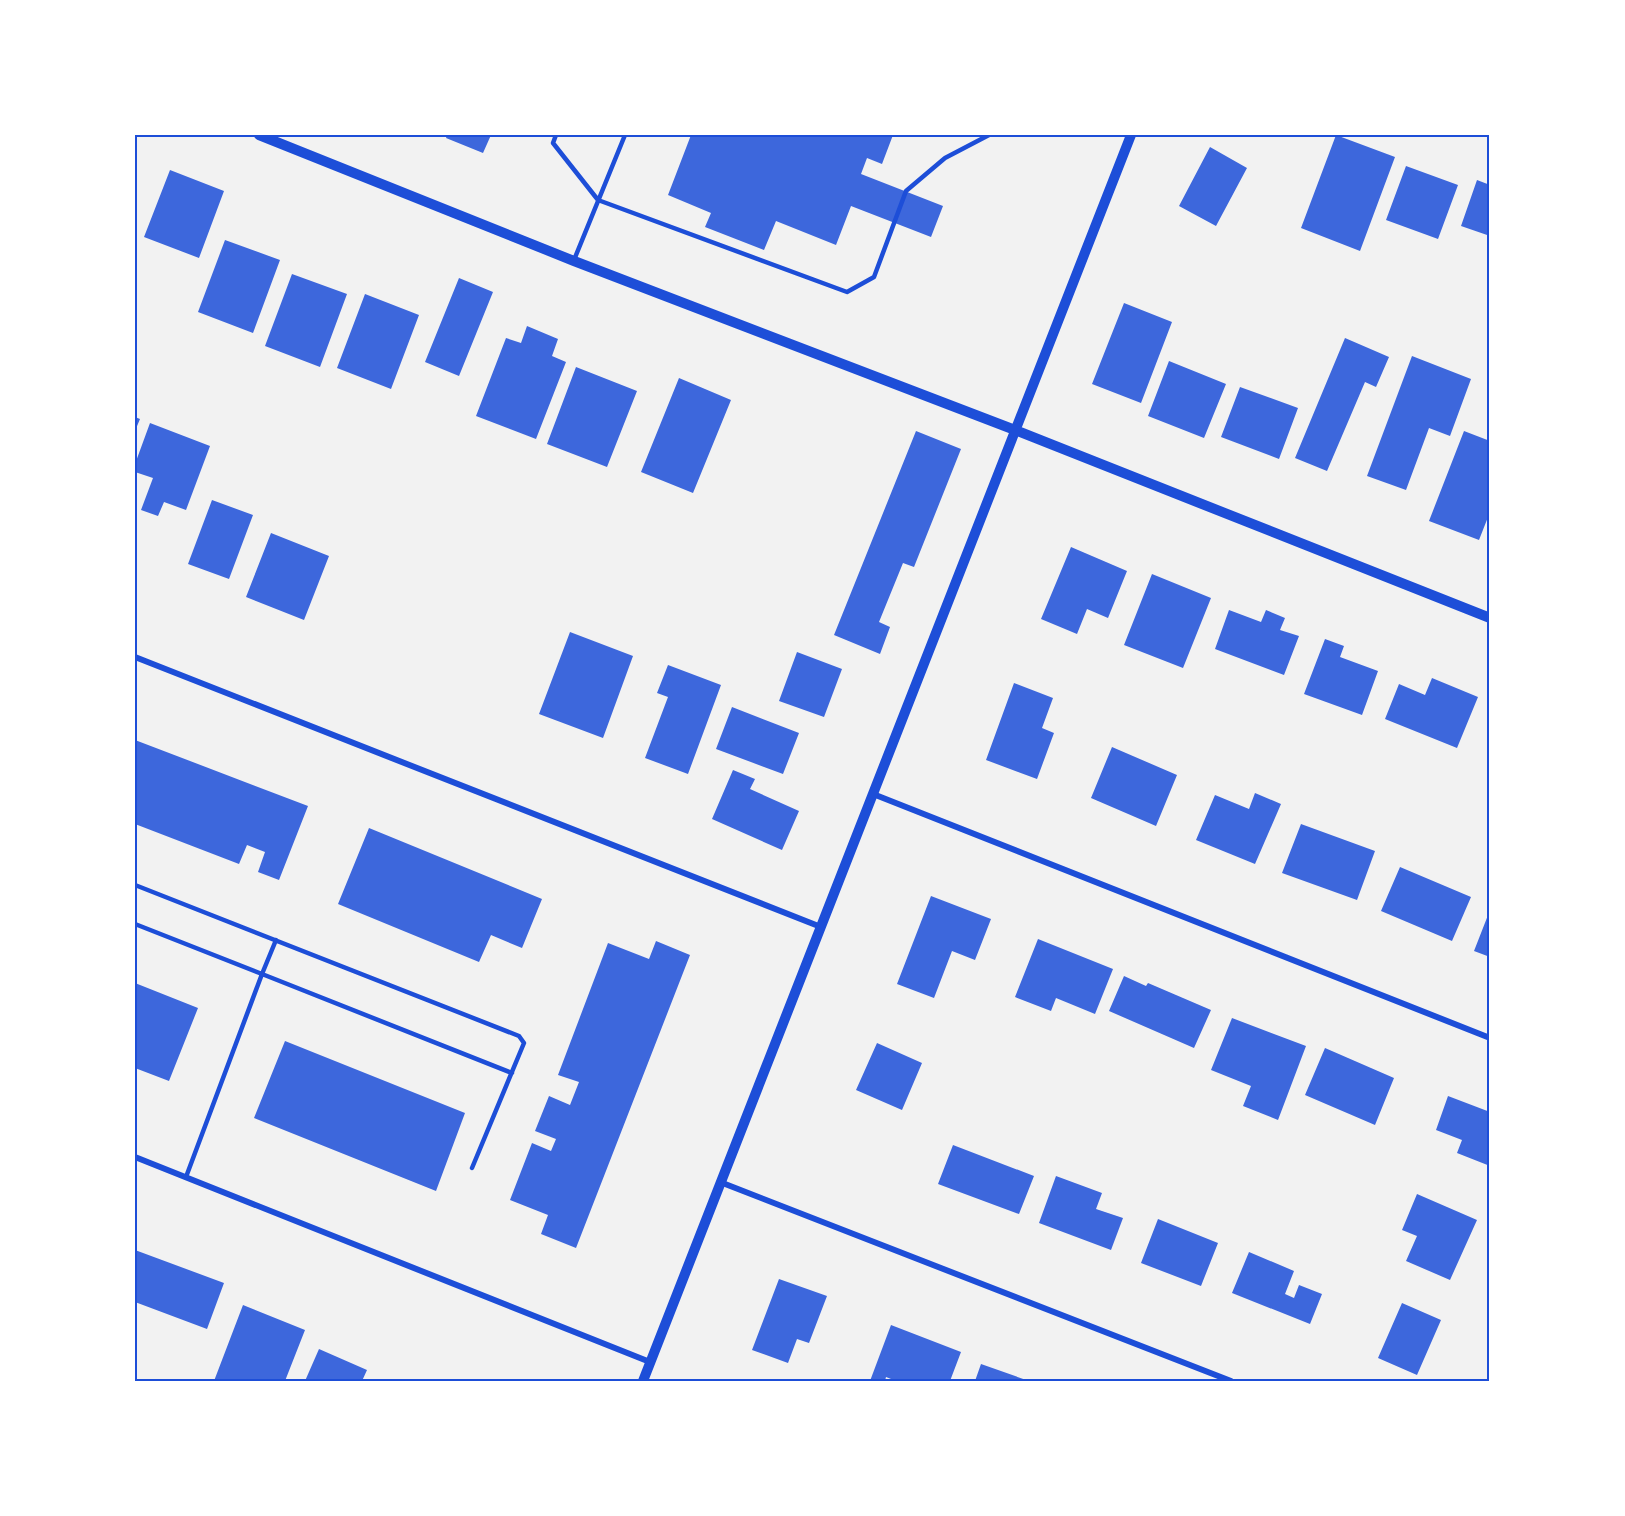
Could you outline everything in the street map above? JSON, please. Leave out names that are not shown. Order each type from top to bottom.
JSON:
[{"type":"street","points":[[259,135],[574,261],[1015,430],[1490,618]]},
{"type":"street","points":[[643,1381],[1131,135]]},
{"type":"street","points":[[135,657],[821,927]]},
{"type":"street","points":[[873,794],[1490,1038]]},
{"type":"street","points":[[135,1157],[650,1362]]},
{"type":"street","points":[[720,1182],[1231,1381]]},
{"type":"lane","points":[[556,135],[553,143],[598,200],[847,291],[873,277],[906,191],[945,158],[989,135]]},
{"type":"lane","points":[[574,261],[625,135]]},
{"type":"lane","points":[[135,885],[519,1036],[524,1043],[472,1168]]},
{"type":"lane","points":[[135,924],[512,1073]]},
{"type":"lane","points":[[186,1178],[276,940]]},
{"type":"building","points":[[447,135],[491,135],[483,153],[446,138]]},
{"type":"building","points":[[691,135],[893,135],[882,164],[867,158],[861,174],[943,206],[931,237],[851,206],[836,245],[776,221],[764,250],[705,227],[711,213],[668,195]]},
{"type":"building","points":[[1336,135],[1395,157],[1360,251],[1301,228]]},
{"type":"building","points":[[1210,147],[1247,168],[1216,226],[1179,206]]},
{"type":"building","points":[[1406,166],[1458,185],[1438,239],[1386,220]]},
{"type":"building","points":[[170,170],[224,191],[199,258],[144,237]]},
{"type":"building","points":[[1477,180],[1490,185],[1490,236],[1461,226]]},
{"type":"building","points":[[225,240],[280,260],[253,333],[198,312]]},
{"type":"building","points":[[292,274],[347,294],[320,367],[265,346]]},
{"type":"building","points":[[459,278],[493,292],[459,376],[425,362]]},
{"type":"building","points":[[365,294],[419,315],[391,389],[337,368]]},
{"type":"building","points":[[1124,303],[1172,322],[1141,403],[1092,384]]},
{"type":"building","points":[[527,326],[558,339],[552,356],[566,362],[536,439],[476,416],[506,338],[521,343]]},
{"type":"building","points":[[1345,338],[1389,357],[1376,387],[1365,382],[1327,471],[1295,458]]},
{"type":"building","points":[[1412,356],[1471,379],[1450,436],[1429,428],[1406,490],[1367,476]]},
{"type":"building","points":[[1169,361],[1226,384],[1204,438],[1148,416]]},
{"type":"building","points":[[576,367],[637,391],[607,467],[547,444]]},
{"type":"building","points":[[679,378],[731,400],[693,493],[641,472]]},
{"type":"building","points":[[1240,387],[1298,408],[1279,459],[1221,437]]},
{"type":"building","points":[[135,417],[140,419],[135,431]]},
{"type":"building","points":[[150,423],[210,446],[186,510],[164,502],[158,516],[141,510],[153,478],[135,472],[135,464]]},
{"type":"building","points":[[916,431],[961,449],[914,567],[903,563],[879,622],[890,627],[880,654],[834,635]]},
{"type":"building","points":[[1464,431],[1490,441],[1490,512],[1479,540],[1429,521]]},
{"type":"building","points":[[212,500],[253,515],[229,579],[188,564]]},
{"type":"building","points":[[271,533],[329,556],[304,620],[246,597]]},
{"type":"building","points":[[1071,547],[1127,571],[1108,618],[1087,609],[1077,634],[1041,619]]},
{"type":"building","points":[[1152,574],[1211,598],[1183,668],[1124,645]]},
{"type":"building","points":[[1229,610],[1261,622],[1266,610],[1285,618],[1280,630],[1299,636],[1284,675],[1215,649]]},
{"type":"building","points":[[570,632],[633,656],[603,738],[539,714]]},
{"type":"building","points":[[1325,639],[1344,646],[1340,657],[1378,671],[1362,715],[1304,694]]},
{"type":"building","points":[[797,652],[842,669],[824,717],[779,701]]},
{"type":"building","points":[[668,665],[721,685],[688,774],[645,758],[668,697],[657,693]]},
{"type":"building","points":[[1432,678],[1478,697],[1457,748],[1385,719],[1399,684],[1425,695]]},
{"type":"building","points":[[1014,683],[1053,698],[1042,728],[1054,733],[1037,779],[986,760]]},
{"type":"building","points":[[732,707],[799,733],[783,774],[716,749]]},
{"type":"building","points":[[135,740],[308,806],[279,880],[258,872],[265,852],[247,845],[239,864],[135,824]]},
{"type":"building","points":[[1112,747],[1177,775],[1156,826],[1091,798]]},
{"type":"building","points":[[733,770],[755,779],[750,789],[799,811],[782,850],[712,819]]},
{"type":"building","points":[[1255,793],[1281,804],[1255,864],[1196,840],[1215,795],[1249,809]]},
{"type":"building","points":[[1301,824],[1375,851],[1357,900],[1282,873]]},
{"type":"building","points":[[369,828],[542,899],[522,948],[491,935],[479,962],[338,904]]},
{"type":"building","points":[[1400,867],[1471,897],[1452,941],[1381,911]]},
{"type":"building","points":[[931,896],[991,919],[975,960],[952,951],[934,998],[897,984]]},
{"type":"building","points":[[1490,910],[1490,957],[1474,951]]},
{"type":"building","points":[[1038,939],[1113,969],[1095,1014],[1056,998],[1051,1011],[1015,997]]},
{"type":"building","points":[[656,941],[690,955],[576,1248],[541,1234],[548,1215],[510,1200],[532,1143],[551,1151],[556,1139],[535,1131],[549,1096],[570,1105],[579,1082],[558,1075],[608,943],[649,959]]},
{"type":"building","points":[[1124,976],[1146,986],[1148,983],[1211,1010],[1194,1048],[1109,1011]]},
{"type":"building","points":[[135,983],[198,1008],[169,1081],[135,1068]]},
{"type":"building","points":[[1232,1018],[1306,1046],[1278,1120],[1243,1106],[1251,1086],[1211,1070]]},
{"type":"building","points":[[285,1041],[465,1113],[436,1191],[254,1118]]},
{"type":"building","points":[[877,1043],[922,1063],[902,1110],[856,1090]]},
{"type":"building","points":[[1325,1048],[1394,1078],[1375,1125],[1305,1095]]},
{"type":"building","points":[[1448,1096],[1490,1112],[1490,1166],[1457,1153],[1462,1140],[1436,1130]]},
{"type":"building","points":[[953,1145],[1034,1176],[1019,1214],[938,1184]]},
{"type":"building","points":[[1056,1176],[1102,1193],[1096,1209],[1123,1218],[1111,1250],[1039,1223]]},
{"type":"building","points":[[1417,1194],[1477,1220],[1450,1280],[1406,1261],[1417,1236],[1402,1230]]},
{"type":"building","points":[[1158,1219],[1218,1243],[1201,1286],[1141,1263]]},
{"type":"building","points":[[135,1250],[224,1283],[207,1329],[135,1302]]},
{"type":"building","points":[[1249,1252],[1294,1271],[1285,1294],[1294,1298],[1299,1285],[1322,1294],[1310,1324],[1232,1293]]},
{"type":"building","points":[[779,1279],[827,1296],[809,1343],[797,1339],[788,1363],[752,1350]]},
{"type":"building","points":[[1402,1303],[1441,1320],[1417,1375],[1378,1358]]},
{"type":"building","points":[[243,1305],[305,1330],[285,1381],[214,1381]]},
{"type":"building","points":[[891,1325],[961,1352],[950,1381],[896,1381],[886,1377],[885,1381],[870,1381]]},
{"type":"building","points":[[319,1349],[367,1370],[362,1381],[305,1381]]},
{"type":"building","points":[[981,1364],[1029,1381],[975,1381]]}]
